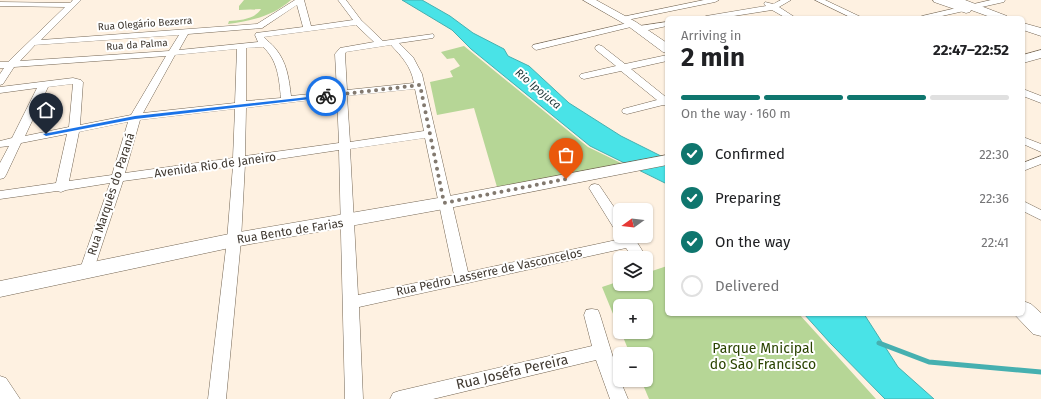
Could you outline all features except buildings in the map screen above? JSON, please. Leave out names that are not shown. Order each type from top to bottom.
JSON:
[{"type":"street","points":[[286,100],[279,59],[271,48],[264,44],[259,30],[300,0],[308,29]]},
{"type":"street","points":[[342,0],[358,22],[381,44]]},
{"type":"street","points":[[588,0],[631,24],[665,48]]},
{"type":"street","points":[[536,47],[631,24],[715,0]]},
{"type":"street","points":[[760,0],[789,16]]},
{"type":"street","points":[[718,16],[773,7],[787,0]]},
{"type":"street","points":[[820,0],[855,16]]},
{"type":"street","points":[[938,0],[973,6],[998,16]]},
{"type":"street","points":[[973,6],[1001,0]]},
{"type":"street","points":[[1,4],[74,2]]},
{"type":"street","points":[[0,82],[10,65],[74,2]]},
{"type":"street","points":[[927,16],[959,4],[982,16]]},
{"type":"street","name":"Rua Olegário Bezerra","points":[[32,43],[184,33],[308,29],[358,22]]},
{"type":"street","points":[[631,24],[665,24]]},
{"type":"street","points":[[1025,27],[1041,32]]},
{"type":"street","name":"Rua Marquês do Paraná","points":[[86,272],[117,180],[135,117],[184,33]]},
{"type":"street","points":[[1025,33],[1041,39]]},
{"type":"street","points":[[354,399],[348,221],[340,54],[343,50],[430,36]]},
{"type":"street","points":[[393,42],[410,59],[420,85],[429,134],[462,279]]},
{"type":"street","name":"Rua da Palma","points":[[0,65],[173,53],[264,44]]},
{"type":"street","points":[[217,399],[234,240],[242,105],[242,47]]},
{"type":"street","points":[[599,48],[665,101]]},
{"type":"street","points":[[1025,58],[1041,54]]},
{"type":"street","points":[[584,76],[665,58]]},
{"type":"street","points":[[0,90],[78,82],[74,129],[61,188]]},
{"type":"street","points":[[0,175],[44,85]]},
{"type":"street","points":[[0,144],[135,117],[342,95],[420,85]]},
{"type":"street","points":[[1025,93],[1041,100]]},
{"type":"street","points":[[627,111],[665,102]]},
{"type":"street","name":"Avenida Rio de Janeiro","points":[[0,195],[117,180],[239,160],[344,148],[429,134]]},
{"type":"street","points":[[1025,141],[1041,149]]},
{"type":"street","points":[[1025,166],[1041,160]]},
{"type":"street","name":"Rua Bento de Farias","points":[[0,289],[234,240],[444,203],[588,182],[665,161]]},
{"type":"street","points":[[588,182],[613,217]]},
{"type":"street","points":[[1025,206],[1041,216]]},
{"type":"street","name":"Rua Pedro Lasserre de Vasconcelos","points":[[350,303],[462,279],[613,242]]},
{"type":"street","points":[[592,316],[602,351],[619,399]]},
{"type":"street","name":"Rua Joséfa Pereira","points":[[399,399],[602,351]]},
{"type":"street","points":[[0,384],[11,399]]},
{"type":"green space","points":[[244,0],[291,0],[284,6],[269,14],[228,24],[229,21],[251,17],[261,9],[239,10],[239,6]]},
{"type":"green space","points":[[464,46],[588,147],[623,164],[497,187],[474,108],[437,115],[430,82],[453,77],[450,71],[460,66],[454,58],[447,59],[441,52]]},
{"type":"green space","name":"Parque Mnicipal do São Francisco","points":[[665,267],[665,316],[801,316],[876,399],[649,399],[644,387],[653,387],[653,347],[627,347],[624,339],[653,339],[653,299],[613,299],[613,314],[602,287],[613,283],[613,291],[653,291],[653,271]]},
{"type":"water","name":"Rio Ipojuca","points":[[402,0],[422,0],[450,16],[473,33],[504,49],[508,56],[529,66],[569,103],[621,136],[665,158],[665,183],[590,146],[471,49],[452,30]]},
{"type":"water","points":[[806,316],[865,316],[898,367],[934,399],[885,399]]},
{"type":"waterway","points":[[879,343],[929,362],[1041,372]]},
{"type":"way so far","points":[[326,96],[420,85],[444,203],[566,179]]},
{"type":"route","points":[[46,134],[135,117],[326,96]]}]
